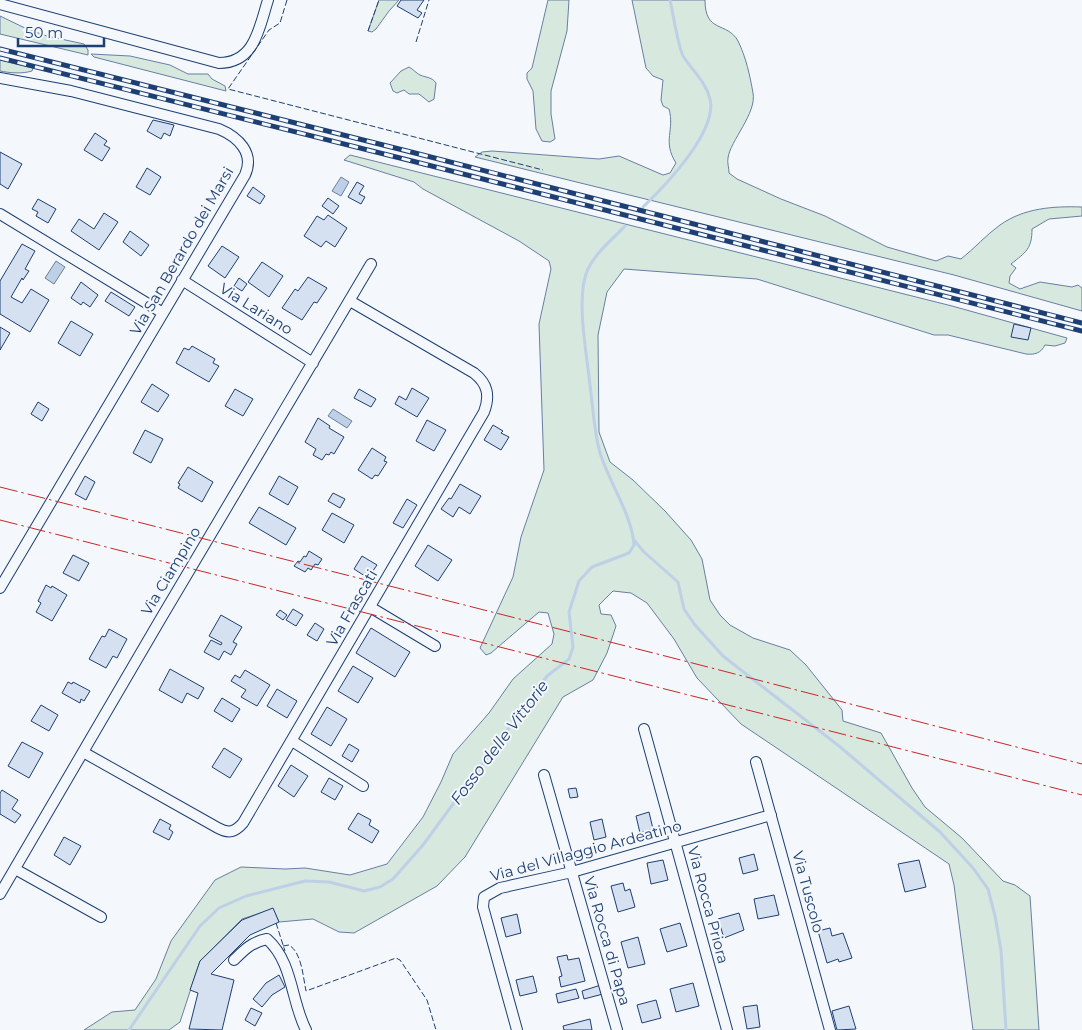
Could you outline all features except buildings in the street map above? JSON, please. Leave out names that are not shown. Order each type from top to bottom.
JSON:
[{"type":"street","points":[[0,4],[218,63],[236,60],[248,52],[255,39],[268,0]]},
{"type":"street","name":"Via San Berardo dei Marsi","points":[[0,78],[72,91],[224,131],[242,146],[248,160],[246,171],[0,588]]},
{"type":"street","points":[[0,214],[163,313]]},
{"type":"street","name":"Via Ciampino","points":[[0,894],[371,264]]},
{"type":"street","name":"Via Lariano","points":[[182,280],[313,363]]},
{"type":"street","name":"Via Frascati","points":[[83,752],[218,828],[229,832],[236,830],[243,822],[292,741],[484,412],[488,398],[488,390],[485,384],[474,374],[350,301]]},
{"type":"street","points":[[370,607],[436,646]]},
{"type":"street","name":"Via Rocca Priora","points":[[644,729],[727,1030]]},
{"type":"street","points":[[292,741],[363,786]]},
{"type":"street","name":"Via Tuscolo","points":[[756,762],[830,1030]]},
{"type":"street","name":"Via Rocca di Papa","points":[[544,775],[617,1030]]},
{"type":"street","name":"Via del Villaggio Ardeatino","points":[[517,1030],[483,907],[483,899],[489,893],[500,888],[572,872],[771,815]]},
{"type":"street","points":[[15,869],[101,918]]},
{"type":"street","points":[[234,960],[249,945],[260,940],[267,939],[274,945],[282,958],[306,1030]]},
{"type":"shaded area","points":[[379,0],[399,0],[376,29],[372,32],[368,31]]},
{"type":"shaded area","points":[[548,0],[569,0],[567,31],[551,91],[551,114],[555,139],[550,142],[542,141],[536,129],[533,91],[527,79],[527,73],[532,68]]},
{"type":"shaded area","points":[[632,0],[705,0],[706,11],[713,23],[728,31],[738,41],[747,67],[753,101],[728,158],[729,173],[737,179],[825,216],[887,247],[936,261],[948,256],[961,259],[1000,225],[1019,215],[1039,209],[1082,207],[1082,216],[1049,219],[1032,229],[1031,241],[1027,250],[1011,264],[1016,268],[1010,276],[1009,283],[1020,289],[1040,282],[1072,287],[1078,285],[1082,288],[1082,311],[954,275],[475,157],[482,152],[492,151],[599,159],[619,156],[663,175],[670,173],[676,163],[669,142],[671,123],[669,109],[663,106],[661,100],[663,80],[653,76],[646,68]]},
{"type":"shaded area","points":[[0,16],[47,36],[84,44],[88,50],[88,55],[0,34]]},
{"type":"shaded area","points":[[91,54],[130,56],[170,65],[188,74],[208,74],[212,79],[225,86],[226,91],[94,57]]},
{"type":"shaded area","points":[[0,60],[33,68],[32,71],[24,73],[0,71]]},
{"type":"shaded area","points":[[409,67],[436,83],[434,99],[429,102],[419,94],[409,94],[404,90],[397,93],[393,91],[390,83],[401,71]]},
{"type":"shaded area","points":[[350,155],[952,306],[1067,338],[1065,343],[1055,346],[1045,345],[1037,353],[1026,354],[948,335],[934,335],[757,279],[624,269],[607,292],[598,335],[599,432],[610,462],[633,480],[691,540],[702,559],[710,600],[720,615],[730,625],[753,638],[790,650],[806,665],[842,710],[843,721],[881,733],[925,807],[962,838],[1003,881],[1015,885],[1030,896],[1039,1030],[973,1030],[954,885],[949,864],[741,724],[697,678],[674,639],[647,603],[631,593],[613,591],[599,605],[601,614],[611,615],[616,626],[607,653],[593,680],[563,697],[465,857],[437,886],[354,933],[339,932],[313,919],[279,922],[273,909],[242,919],[200,961],[180,1022],[169,1030],[84,1030],[112,1012],[135,1010],[156,979],[171,941],[215,880],[241,867],[305,868],[350,875],[387,864],[423,817],[453,754],[489,713],[513,679],[552,644],[554,634],[548,613],[539,612],[491,653],[486,655],[480,648],[513,577],[521,537],[544,470],[539,324],[551,269],[549,261],[519,241],[423,189],[414,182],[344,160]]},
{"type":"water","points":[[341,177],[349,182],[341,196],[332,191]]},
{"type":"water","points":[[56,261],[65,267],[54,284],[45,278]]},
{"type":"water","points":[[333,409],[352,421],[347,428],[328,416]]},
{"type":"waterway","name":"Fosso delle Vittorie","points":[[643,207],[664,186],[688,157],[706,126],[710,112],[708,93],[681,51],[670,0]]},
{"type":"waterway","name":"Fosso delle Vittorie","points":[[129,1030],[200,926],[219,908],[246,896],[305,881],[329,882],[364,891],[380,887],[393,879],[423,845],[547,676],[569,659],[573,647],[569,612],[579,581],[592,567],[629,553],[634,545],[625,510],[604,464],[598,445],[582,310],[584,281],[591,263],[625,226]]},
{"type":"waterway","points":[[634,540],[644,552],[678,582],[684,609],[695,625],[723,656],[839,746],[940,832],[973,868],[988,889],[995,916],[1001,950],[1006,1030]]},
{"type":"railway","points":[[0,49],[1082,323]]},
{"type":"railway","points":[[0,58],[1082,331]]},
{"type":"fence","points":[[287,0],[280,23],[269,30],[228,89],[543,170]]},
{"type":"fence","points":[[368,31],[379,0]]},
{"type":"fence","points":[[416,42],[429,0]]},
{"type":"fence","points":[[276,923],[285,951]]},
{"type":"fence","points":[[283,946],[289,945],[297,954],[306,991],[396,958],[400,960],[427,1000],[436,1030]]},
{"type":"power","points":[[0,487],[1082,764]]},
{"type":"power","points":[[0,520],[1082,795]]}]
